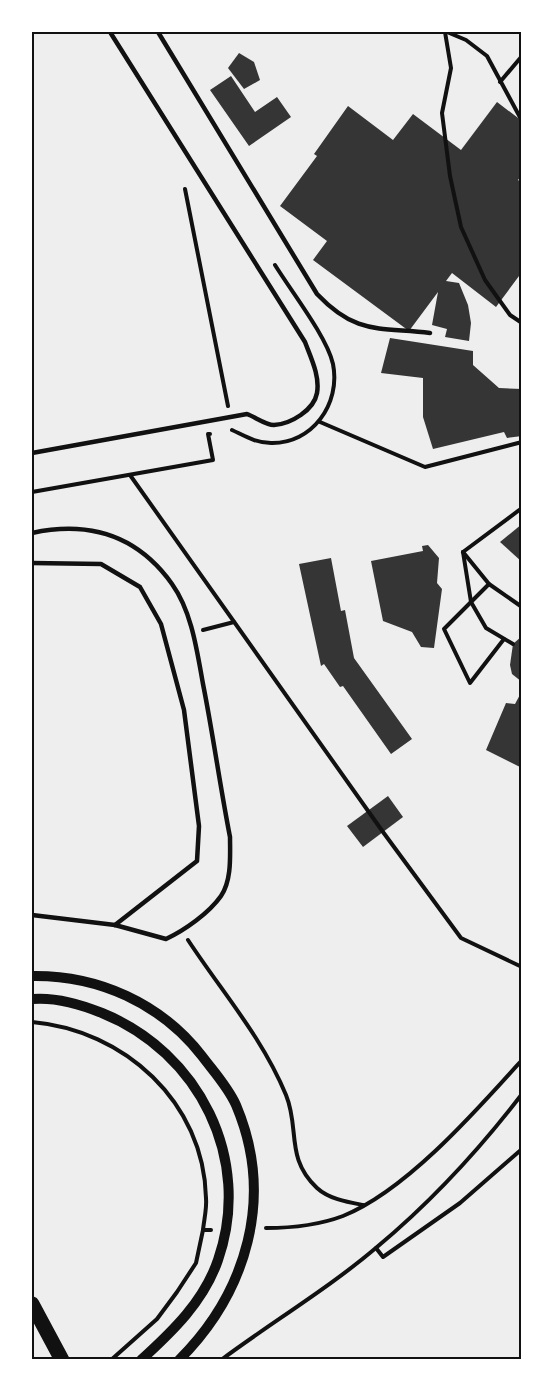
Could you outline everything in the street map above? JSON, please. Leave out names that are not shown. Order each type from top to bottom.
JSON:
[{"type":"main road","points":[[32,1304],[62,1359]]},
{"type":"street","points":[[32,976],[51,976],[127,994],[159,1014],[198,1051],[229,1091],[243,1128],[253,1183],[250,1230],[238,1275],[226,1299],[213,1322],[178,1359]]},
{"type":"street","points":[[32,999],[42,998],[82,1005],[121,1021],[151,1038],[189,1077],[217,1126],[228,1191],[225,1231],[218,1260],[198,1301],[177,1327],[141,1359]]},
{"type":"lane","points":[[32,453],[247,414],[273,425],[294,419],[312,406],[317,393],[313,361],[305,342],[110,32]]},
{"type":"lane","points":[[158,32],[317,294],[333,311],[360,327],[430,333]]},
{"type":"lane","points":[[32,533],[83,528],[117,536],[141,552],[172,585],[193,632],[230,837],[230,869],[222,895],[183,931],[166,939],[115,925],[32,915]]},
{"type":"lane","points":[[32,563],[101,564],[140,587],[161,624],[184,710],[199,826],[197,861],[115,925]]},
{"type":"path","points":[[522,121],[488,56],[466,40],[446,32],[451,68],[442,113],[461,227],[485,280],[510,315],[522,322]]},
{"type":"path","points":[[500,82],[522,56]]},
{"type":"path","points":[[185,189],[233,430]]},
{"type":"path","points":[[224,432],[233,430],[250,440],[271,443],[290,441],[320,422],[329,406],[334,385],[333,364],[325,345],[274,264]]},
{"type":"path","points":[[320,422],[425,467],[522,442]]},
{"type":"path","points":[[32,492],[213,459],[207,434],[216,433]]},
{"type":"path","points":[[130,475],[382,832],[461,938],[522,966]]},
{"type":"path","points":[[463,552],[522,508]]},
{"type":"path","points":[[463,552],[489,584],[522,607]]},
{"type":"path","points":[[463,552],[471,602],[486,628],[513,644]]},
{"type":"path","points":[[489,584],[444,629],[470,684],[504,639]]},
{"type":"path","points":[[183,931],[274,1066],[290,1103],[295,1154],[301,1167],[317,1188],[335,1199],[364,1206]]},
{"type":"path","points":[[32,1023],[60,1025],[91,1035],[124,1053],[158,1081],[177,1105],[190,1129],[202,1166],[207,1198],[196,1263],[157,1319],[111,1359]]},
{"type":"path","points":[[250,1230],[286,1228],[328,1221],[364,1206],[435,1150],[465,1122],[522,1060]]},
{"type":"path","points":[[221,1359],[376,1248],[436,1194],[475,1152],[522,1094]]},
{"type":"path","points":[[376,1248],[383,1257],[460,1203],[522,1149]]},
{"type":"path","points":[[203,1230],[225,1231]]},
{"type":"shaded area","points":[[32,32],[521,32],[521,1359],[32,1359]]},
{"type":"building","points":[[239,53],[254,62],[260,80],[244,89],[228,68]]},
{"type":"building","points":[[231,76],[255,112],[277,97],[291,117],[249,146],[210,90]]},
{"type":"building","points":[[497,102],[522,121],[522,175],[518,180],[522,183],[522,272],[496,307],[452,273],[446,281],[459,283],[468,305],[471,323],[469,341],[445,337],[447,329],[432,325],[438,292],[409,331],[313,260],[327,241],[280,206],[317,156],[314,154],[348,106],[393,140],[413,114],[461,150]]},
{"type":"building","points":[[390,338],[473,351],[473,365],[499,388],[522,389],[522,436],[507,438],[504,432],[433,449],[423,417],[423,378],[381,373]]},
{"type":"building","points":[[522,524],[522,562],[500,542]]},
{"type":"building","points":[[428,545],[439,558],[437,583],[442,589],[434,648],[421,647],[412,632],[383,621],[371,561],[423,551],[422,546]]},
{"type":"building","points":[[331,558],[341,611],[345,610],[354,658],[412,739],[391,754],[343,686],[340,687],[324,664],[321,666],[299,564]]},
{"type":"building","points":[[522,636],[522,682],[512,674],[510,665],[513,644]]},
{"type":"building","points":[[522,691],[522,768],[486,750],[506,703],[515,704]]},
{"type":"building","points":[[388,796],[403,817],[363,847],[347,826]]}]
